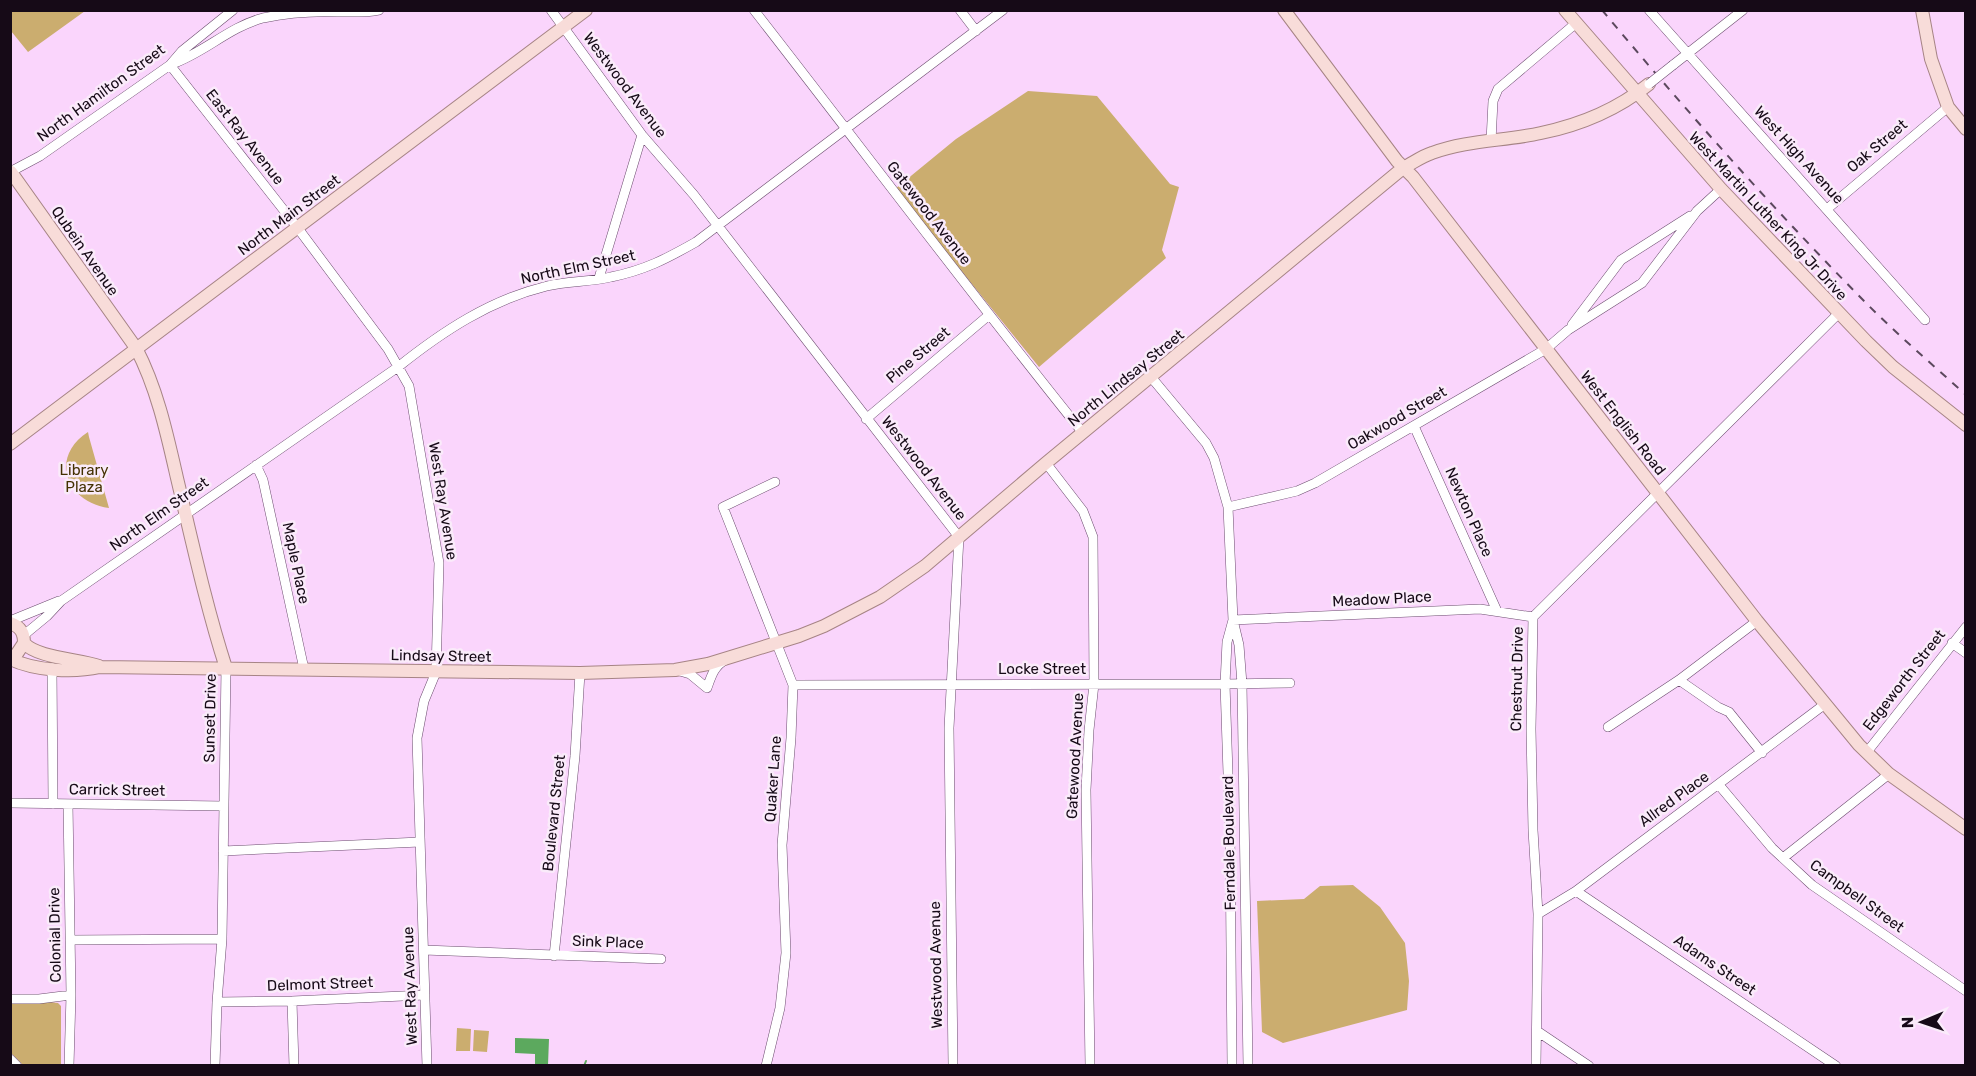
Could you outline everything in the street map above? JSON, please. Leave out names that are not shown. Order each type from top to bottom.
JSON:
[{"type":"main road","name":"North Main Street","points":[[10,444],[586,10]]},
{"type":"main road","name":"West English Road","points":[[1284,10],[1403,168],[1413,177],[1757,621],[1825,704],[1889,774],[1965,829]]},
{"type":"main road","name":"West Martin Luther King Jr Drive","points":[[1566,10],[1575,24],[1721,189],[1839,313],[1893,367],[1965,426]]},
{"type":"main road","points":[[1922,10],[1932,59],[1948,107],[1965,129]]},
{"type":"main road","name":"North Lindsay Street","points":[[778,643],[824,626],[880,597],[925,566],[1403,168],[1430,153],[1458,145],[1524,136],[1568,126],[1606,111],[1637,94],[1649,84]]},
{"type":"main road","name":"Qubein Avenue","points":[[11,172],[136,348]]},
{"type":"main road","name":"Sunset Drive","points":[[136,348],[144,363],[164,423],[226,668]]},
{"type":"main road","name":"Lindsay Street","points":[[10,622],[16,625],[29,648],[37,652],[85,661],[100,667]]},
{"type":"main road","points":[[10,659],[16,656],[24,639]]},
{"type":"main road","name":"Lindsay Street","points":[[10,659],[18,663],[84,670],[100,667],[580,673],[675,670],[708,664],[778,643]]},
{"type":"street","name":"North Hamilton Street","points":[[11,172],[40,156],[170,65],[182,51],[233,10]]},
{"type":"street","points":[[170,65],[189,58],[246,24],[309,11],[358,13],[379,10]]},
{"type":"street","name":"Westwood Avenue","points":[[551,10],[642,135],[718,226],[959,537],[949,728],[953,1065]]},
{"type":"street","name":"Gatewood Avenue","points":[[754,10],[900,201],[1083,433]]},
{"type":"street","points":[[960,10],[976,31]]},
{"type":"street","name":"North Elm Street","points":[[61,601],[398,367],[449,328],[493,304],[547,286],[632,272],[660,263],[696,242],[1003,10]]},
{"type":"street","name":"West High Avenue","points":[[1649,10],[1925,320]]},
{"type":"street","points":[[1649,84],[1743,10]]},
{"type":"street","points":[[1491,141],[1493,101],[1498,89],[1575,24]]},
{"type":"street","name":"East Ray Avenue","points":[[170,65],[297,227]]},
{"type":"street","name":"Oak Street","points":[[1827,209],[1948,107]]},
{"type":"street","points":[[599,278],[642,135]]},
{"type":"street","name":"Oakwood Street","points":[[1568,330],[1621,260],[1697,211],[1721,189]]},
{"type":"street","name":"Oakwood Street","points":[[1228,507],[1298,491],[1546,349],[1568,330],[1642,283],[1697,211]]},
{"type":"street","name":"West Ray Avenue","points":[[297,227],[388,349],[409,386],[439,563],[436,672],[424,701],[417,738],[427,1065]]},
{"type":"street","name":"Chestnut Drive","points":[[1536,1065],[1538,914],[1533,830],[1531,729],[1533,617],[1839,313]]},
{"type":"street","name":"Pine Street","points":[[866,419],[989,315]]},
{"type":"street","name":"Ferndale Boulevard","points":[[1151,377],[1206,443],[1214,458],[1228,507],[1233,620],[1239,645],[1242,684],[1248,1065]]},
{"type":"street","name":"Newton Place","points":[[1414,426],[1497,611]]},
{"type":"street","name":"Gatewood Avenue","points":[[1047,463],[1083,511],[1092,531],[1094,684],[1086,790],[1090,1065]]},
{"type":"street","name":"Maple Place","points":[[256,465],[263,480],[304,669]]},
{"type":"street","name":"Quaker Lane","points":[[766,1065],[780,1008],[786,953],[782,845],[793,685],[723,507],[775,482]]},
{"type":"street","points":[[10,622],[61,601]]},
{"type":"street","points":[[24,639],[61,601]]},
{"type":"street","name":"Meadow Place","points":[[1233,620],[1480,609],[1533,617]]},
{"type":"street","name":"Ferndale Boulevard","points":[[1232,1065],[1226,684],[1227,642],[1233,620]]},
{"type":"street","points":[[1608,727],[1679,680],[1757,621]]},
{"type":"street","name":"Edgeworth Street","points":[[1867,752],[1965,627]]},
{"type":"street","points":[[1952,643],[1965,653]]},
{"type":"street","points":[[675,670],[690,674],[707,688],[719,664],[729,658]]},
{"type":"street","points":[[52,668],[53,804]]},
{"type":"street","name":"Sunset Drive","points":[[215,1065],[222,939],[226,668]]},
{"type":"street","name":"Boulevard Street","points":[[554,956],[576,748],[580,673]]},
{"type":"street","points":[[1679,680],[1718,708],[1730,712],[1762,753]]},
{"type":"street","name":"Locke Street","points":[[793,685],[1290,683]]},
{"type":"street","name":"Allred Place","points":[[1538,914],[1576,891],[1825,704]]},
{"type":"street","points":[[1783,858],[1889,774]]},
{"type":"street","name":"Campbell Street","points":[[1719,784],[1772,848],[1821,891],[1965,991]]},
{"type":"street","name":"Carrick Street","points":[[10,803],[224,806]]},
{"type":"street","name":"Colonial Drive","points":[[68,804],[71,994],[69,1065]]},
{"type":"street","points":[[223,851],[420,842]]},
{"type":"street","name":"Adams Street","points":[[1576,891],[1836,1065]]},
{"type":"street","points":[[70,940],[222,939]]},
{"type":"street","points":[[424,950],[554,956]]},
{"type":"street","name":"Sink Place","points":[[554,956],[661,959]]},
{"type":"street","points":[[10,999],[39,999],[71,994]]},
{"type":"street","name":"Delmont Street","points":[[217,1002],[424,995]]},
{"type":"street","points":[[292,1001],[294,1065]]},
{"type":"street","points":[[1537,1031],[1589,1065]]},
{"type":"street","points":[[10,1059],[16,1065]]},
{"type":"green space","points":[[11,10],[85,11],[28,52],[11,31]]},
{"type":"green space","points":[[1028,91],[1097,96],[1170,184],[1179,187],[1162,250],[1166,258],[1039,367],[895,189],[956,139]]},
{"type":"green space","name":"Library Plaza","points":[[88,432],[109,508],[94,504],[82,497],[73,488],[68,477],[66,465],[69,454],[76,442]]},
{"type":"green space","points":[[1353,885],[1380,907],[1405,943],[1409,981],[1407,1010],[1283,1043],[1262,1032],[1257,901],[1304,899],[1320,886]]},
{"type":"green space","points":[[50,1002],[61,1006],[61,1065],[23,1065],[11,1053],[11,1003]]},
{"type":"green space","points":[[457,1028],[471,1029],[470,1051],[456,1051]]},
{"type":"green space","points":[[474,1030],[489,1031],[487,1052],[473,1051]]},
{"type":"shaded area","points":[[515,1038],[549,1039],[548,1065],[535,1065],[535,1054],[515,1053]]},
{"type":"waterway","points":[[584,1066],[586,1061]]},
{"type":"railway","points":[[1602,10],[1666,86],[1833,270],[1880,317],[1966,395]]}]
